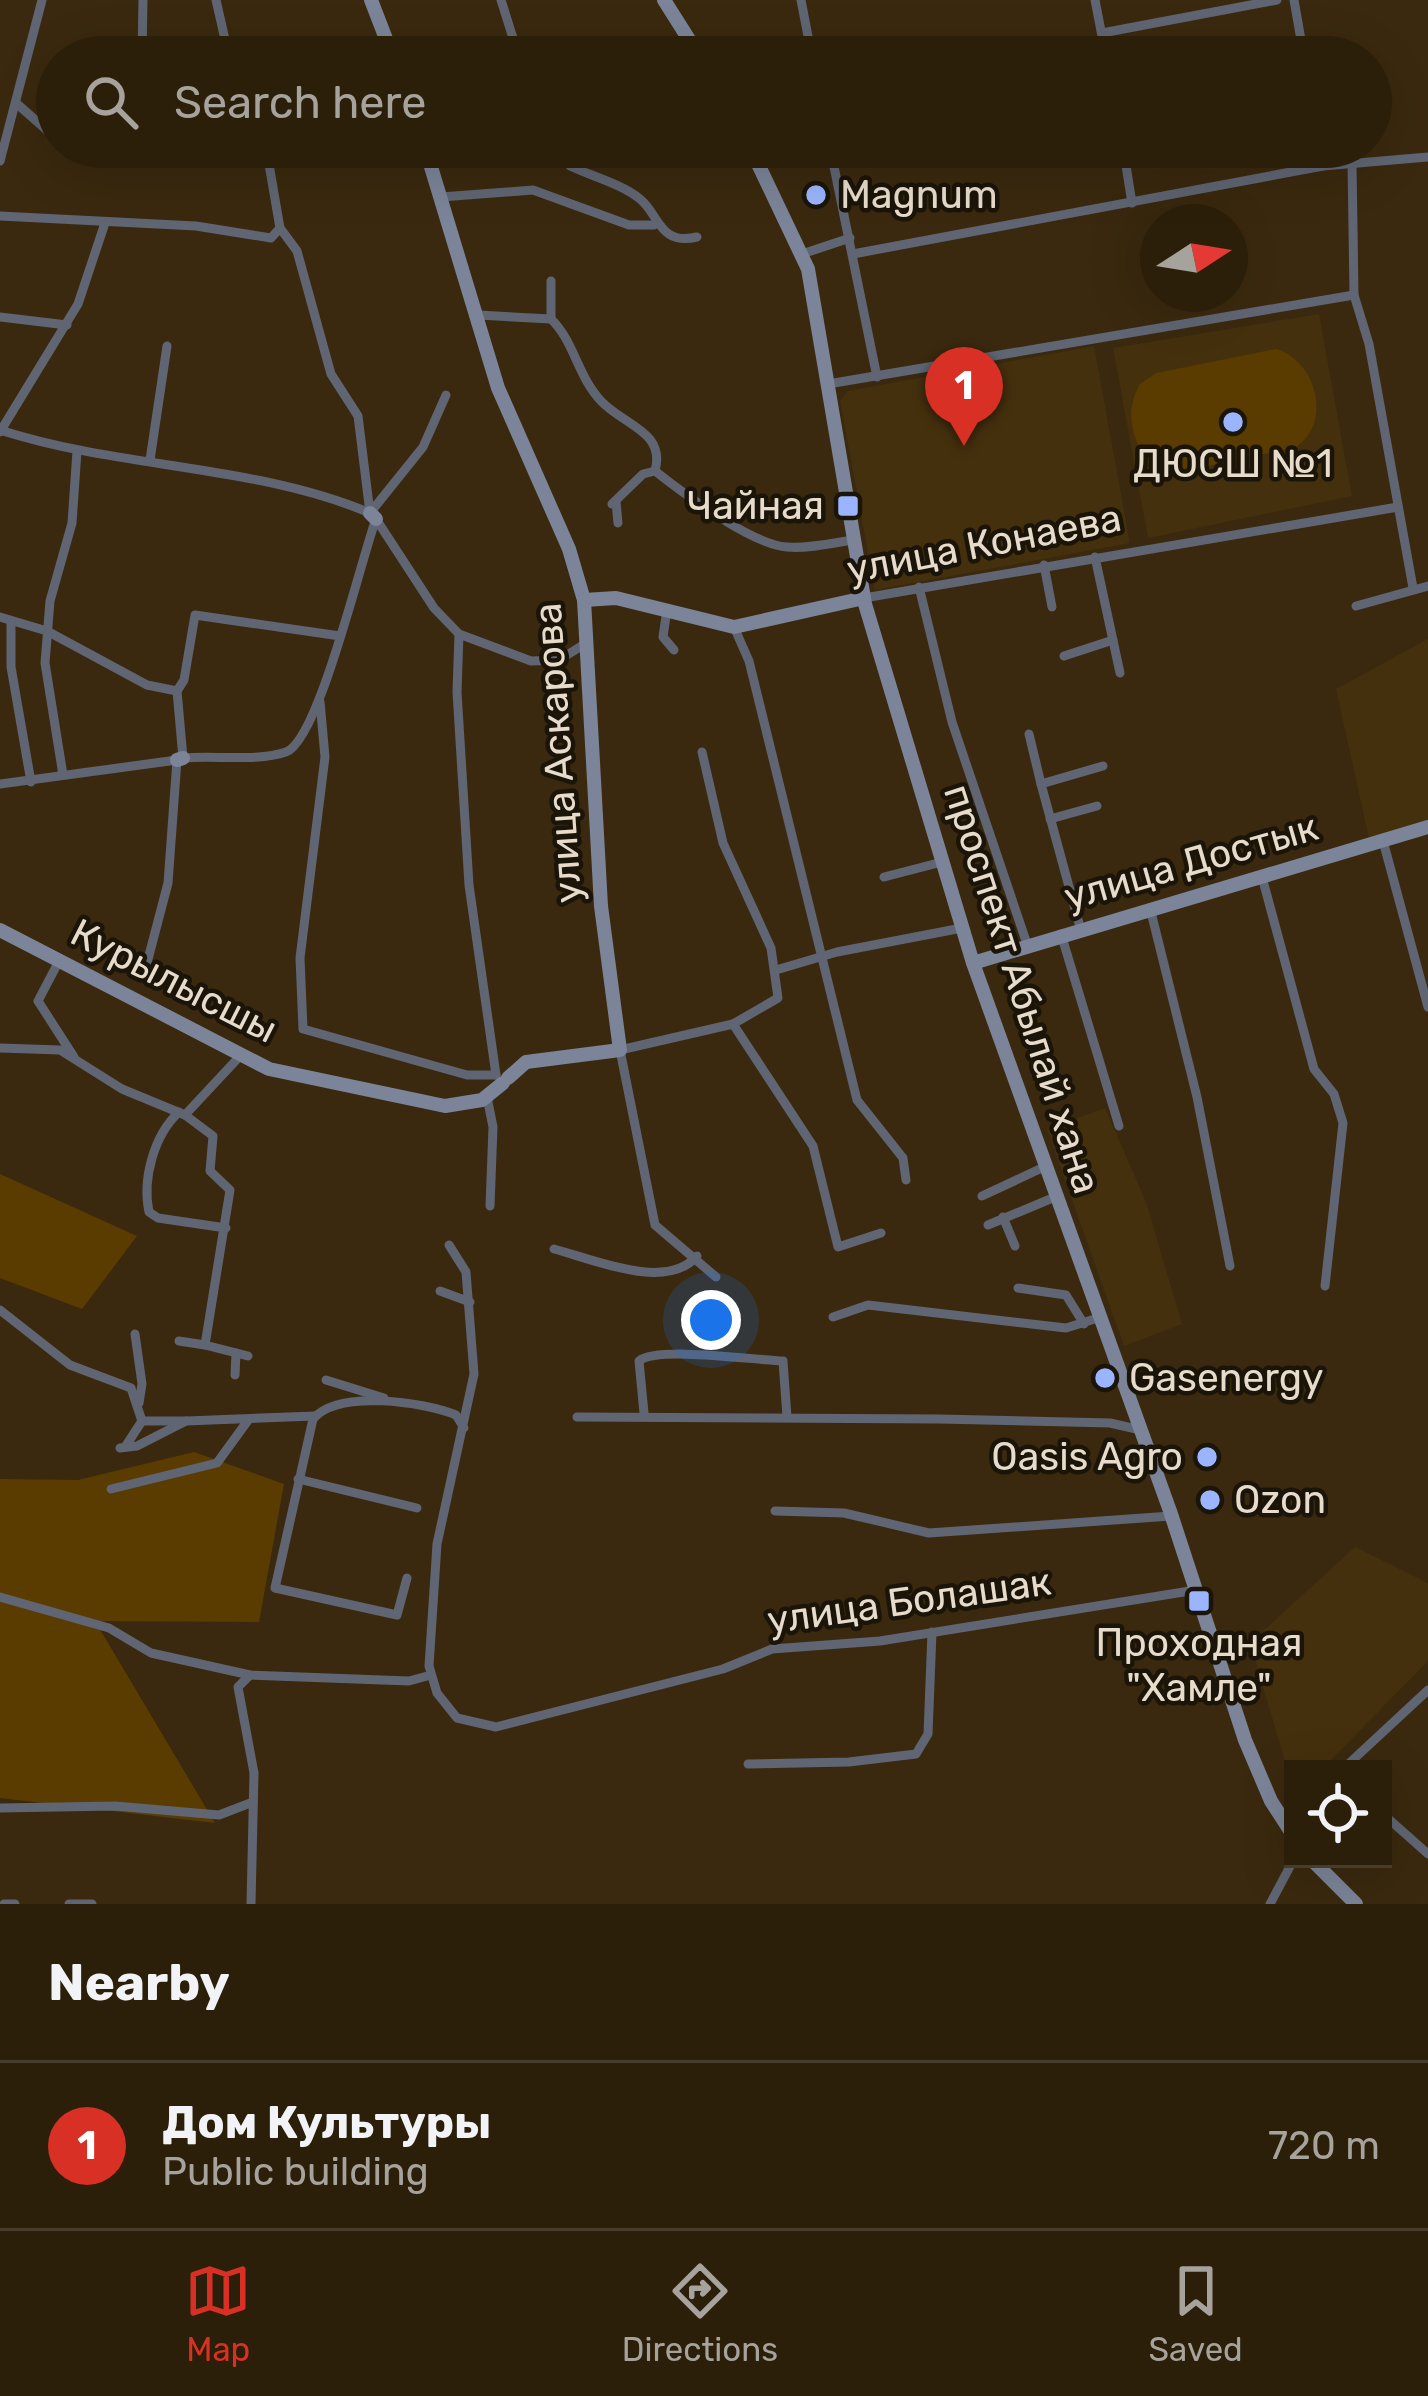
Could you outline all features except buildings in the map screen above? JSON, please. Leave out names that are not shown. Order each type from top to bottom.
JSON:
[{"type":"street","points":[[0,160],[42,0]]},
{"type":"street","points":[[142,36],[143,0]]},
{"type":"street","points":[[216,0],[224,36]]},
{"type":"street","points":[[371,0],[385,36]]},
{"type":"street","points":[[501,0],[512,36]]},
{"type":"street","points":[[664,0],[687,36]]},
{"type":"street","points":[[800,0],[808,36]]},
{"type":"street","points":[[1095,0],[1102,36]]},
{"type":"street","points":[[1102,33],[1277,0]]},
{"type":"street","points":[[1294,0],[1300,36]]},
{"type":"street","points":[[16,103],[36,121]]},
{"type":"street","points":[[1392,159],[1428,157]]},
{"type":"street","points":[[270,168],[280,228],[297,251],[331,374],[358,416],[373,516],[434,608],[459,634],[531,661],[559,660],[583,645]]},
{"type":"street","name":"улица Аскарова","points":[[432,168],[498,388],[568,549],[584,600],[601,906],[620,1050],[655,1225],[716,1276]]},
{"type":"street","points":[[574,168],[642,200],[654,226]]},
{"type":"street","name":"проспект Абылай хана","points":[[760,168],[802,254],[864,598],[973,963],[1172,1516],[1246,1740],[1284,1808]]},
{"type":"street","points":[[835,168],[877,377]]},
{"type":"street","points":[[1126,168],[1132,202]]},
{"type":"street","points":[[853,254],[1312,168]]},
{"type":"street","points":[[1352,168],[1354,296],[1364,318],[1413,588]]},
{"type":"street","points":[[441,197],[532,190],[629,225],[654,226],[686,240],[697,237]]},
{"type":"street","points":[[0,216],[196,226],[259,238],[271,238],[280,228]]},
{"type":"street","points":[[105,223],[90,281],[0,431],[77,452],[150,460],[337,498],[373,516]]},
{"type":"street","points":[[802,254],[850,238]]},
{"type":"street","points":[[551,281],[551,319],[599,400],[655,444],[655,471]]},
{"type":"street","points":[[828,384],[1354,296]]},
{"type":"street","points":[[478,315],[551,319]]},
{"type":"street","points":[[0,317],[67,325]]},
{"type":"street","points":[[150,460],[167,346]]},
{"type":"street","points":[[0,784],[180,759],[289,751],[320,700],[373,516],[423,448],[446,395]]},
{"type":"street","points":[[63,775],[46,676],[46,632],[72,523],[77,452]]},
{"type":"street","points":[[618,524],[614,503],[643,474],[655,471],[757,539],[784,548],[854,540]]},
{"type":"street","name":"улица Конаева","points":[[584,600],[616,598],[734,627],[920,586],[1398,507]]},
{"type":"street","points":[[1095,557],[1120,673]]},
{"type":"street","points":[[1044,565],[1052,607]]},
{"type":"street","points":[[920,586],[952,722],[1027,944]]},
{"type":"street","points":[[1356,606],[1428,586]]},
{"type":"street","points":[[667,610],[663,637],[674,650]]},
{"type":"street","points":[[147,963],[165,901],[180,759],[177,691],[184,680],[195,615],[340,636]]},
{"type":"street","points":[[31,782],[6,619],[46,632],[147,685],[177,691]]},
{"type":"street","points":[[734,627],[749,662],[857,1100],[903,1158],[906,1180]]},
{"type":"street","points":[[459,634],[465,837],[502,1078]]},
{"type":"street","points":[[1064,656],[1113,640]]},
{"type":"street","points":[[320,700],[325,757],[300,958],[303,1029],[467,1075],[502,1078]]},
{"type":"street","points":[[1029,734],[1080,927]]},
{"type":"street","points":[[490,1206],[493,1127],[487,1097],[502,1078],[526,1062],[620,1050],[734,1024],[778,998],[776,970],[715,818],[702,752]]},
{"type":"street","points":[[1041,784],[1103,766]]},
{"type":"street","points":[[1050,819],[1097,806]]},
{"type":"street","name":"улица Достык","points":[[973,963],[1080,927],[1428,827]]},
{"type":"street","points":[[1383,841],[1428,1007]]},
{"type":"street","points":[[884,877],[943,862]]},
{"type":"street","points":[[1262,877],[1314,1069],[1334,1094],[1343,1123],[1325,1286]]},
{"type":"street","points":[[1150,908],[1197,1097],[1230,1266]]},
{"type":"street","points":[[776,970],[962,928]]},
{"type":"street","name":"Курылысшы","points":[[0,930],[240,1056],[313,1079],[462,1105],[487,1097]]},
{"type":"street","points":[[1060,934],[1119,1126]]},
{"type":"street","points":[[60,959],[38,1001],[75,1058]]},
{"type":"street","points":[[734,1024],[813,1146],[838,1247],[881,1233]]},
{"type":"street","points":[[0,1048],[36,1045],[75,1058],[122,1089],[182,1114],[214,1139],[210,1172],[230,1190],[205,1345]]},
{"type":"street","points":[[226,1228],[158,1218],[149,1212],[149,1171],[165,1125],[240,1056]]},
{"type":"street","points":[[982,1196],[1044,1167]]},
{"type":"street","points":[[1015,1246],[993,1219],[1055,1197]]},
{"type":"street","points":[[4,1596],[109,1628],[151,1653],[250,1675],[409,1681],[431,1675],[437,1544],[475,1374],[466,1271],[449,1245]]},
{"type":"street","points":[[554,1250],[666,1272],[681,1270],[697,1256]]},
{"type":"street","points":[[1018,1288],[1066,1295],[1084,1324]]},
{"type":"street","points":[[440,1291],[470,1301]]},
{"type":"street","points":[[833,1317],[868,1305],[1066,1328],[1101,1317]]},
{"type":"street","points":[[0,1310],[70,1364],[130,1388],[139,1403]]},
{"type":"street","points":[[135,1334],[142,1421],[122,1448],[186,1421]]},
{"type":"street","points":[[179,1341],[248,1356]]},
{"type":"street","points":[[235,1375],[236,1353]]},
{"type":"street","points":[[644,1414],[638,1361],[646,1355],[672,1355],[783,1361],[788,1417]]},
{"type":"street","points":[[326,1380],[396,1402],[441,1408],[456,1414],[464,1428]]},
{"type":"street","points":[[142,1421],[315,1416],[331,1406],[396,1402]]},
{"type":"street","points":[[577,1417],[644,1414],[1110,1423],[1141,1430]]},
{"type":"street","points":[[315,1416],[275,1588],[397,1615],[407,1578]]},
{"type":"street","points":[[111,1490],[217,1463],[249,1419]]},
{"type":"street","points":[[298,1479],[417,1508]]},
{"type":"street","points":[[775,1510],[844,1513],[929,1533],[1172,1516]]},
{"type":"street","name":"улица Болашак","points":[[431,1675],[458,1718],[496,1727],[723,1669],[770,1650],[932,1632],[1196,1590]]},
{"type":"street","points":[[748,1764],[849,1762],[916,1754],[928,1734],[932,1632]]},
{"type":"street","points":[[250,1675],[238,1687],[238,1710],[254,1773],[251,1904]]},
{"type":"street","points":[[1353,1760],[1427,1694]]},
{"type":"street","points":[[0,1808],[115,1805],[219,1815],[253,1802]]},
{"type":"street","points":[[1392,1822],[1428,1854]]},
{"type":"street","points":[[1270,1904],[1289,1868]]},
{"type":"street","points":[[1320,1868],[1356,1904]]},
{"type":"street","points":[[4,1904],[15,1904]]},
{"type":"street","points":[[69,1904],[92,1904]]},
{"type":"shaded area","name":"ДЮСШ №1","points":[[1319,314],[1352,496],[1148,538],[1113,348]]},
{"type":"shaded area","points":[[1094,346],[1130,543],[875,590],[840,401],[848,391]]},
{"type":"shaded area","points":[[1276,349],[1301,366],[1315,393],[1314,423],[1296,447],[1176,473],[1149,466],[1132,426],[1132,406],[1140,384],[1156,373]]},
{"type":"shaded area","points":[[1428,639],[1428,825],[1370,843],[1336,689]]},
{"type":"shaded area","points":[[1105,1108],[1146,1202],[1182,1324],[1124,1346],[1047,1129]]},
{"type":"shaded area","points":[[0,1174],[137,1236],[82,1309],[0,1278]]},
{"type":"shaded area","points":[[194,1452],[284,1484],[259,1622],[95,1621],[215,1823],[0,1798],[0,1479],[78,1480]]},
{"type":"shaded area","points":[[1355,1547],[1428,1583],[1428,1661],[1331,1760],[1285,1760],[1250,1643]]},
{"type":"place","name":"Magnum","points":[[816,195]]},
{"type":"place","name":"ДЮСШ №1","points":[[1233,422]]},
{"type":"place","name":"Дом Культуры","points":[[964,446]]},
{"type":"place","name":"Чайная","points":[[848,506]]},
{"type":"place","name":"Gasenergy","points":[[1105,1378]]},
{"type":"place","name":"Oasis Agro","points":[[1207,1457]]},
{"type":"place","name":"Ozon","points":[[1210,1500]]},
{"type":"place","name":"Проходная \"Хамле\"","points":[[1199,1601]]}]
